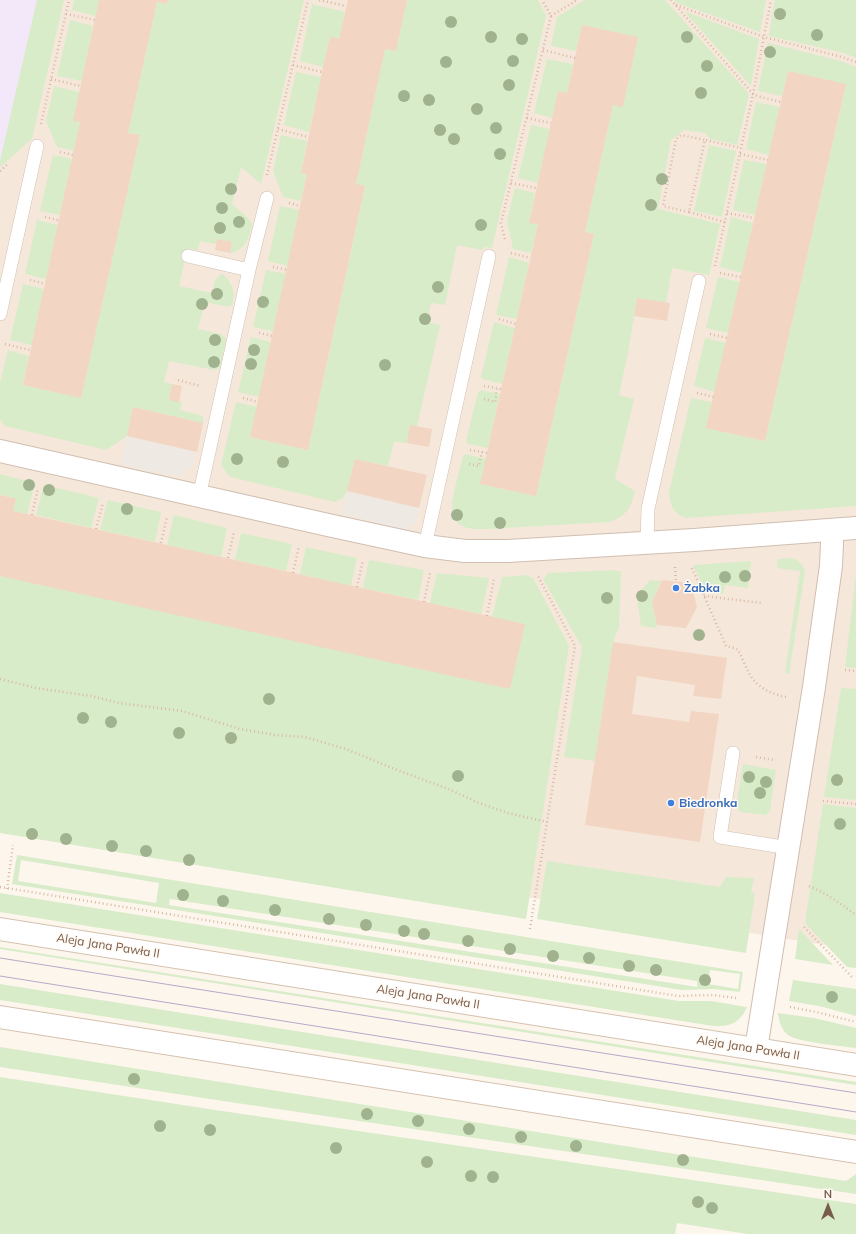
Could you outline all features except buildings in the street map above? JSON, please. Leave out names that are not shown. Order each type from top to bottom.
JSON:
[{"type":"main road","points":[[0,451],[199,497],[428,556],[465,551],[486,552],[856,528]]},
{"type":"main road","points":[[756,1049],[789,848],[830,573],[832,530]]},
{"type":"main road","name":"Aleja Jana Pawła II","points":[[0,929],[856,1065]]},
{"type":"main road","points":[[0,1018],[856,1152]]},
{"type":"lane","points":[[0,314],[37,146]]},
{"type":"lane","points":[[199,497],[249,270],[267,198]]},
{"type":"lane","points":[[188,256],[249,270]]},
{"type":"lane","points":[[428,556],[489,256]]},
{"type":"lane","points":[[648,542],[648,509],[699,281]]},
{"type":"lane","points":[[733,754],[720,837],[789,848]]},
{"type":"path","points":[[37,146],[69,0]]},
{"type":"path","points":[[267,198],[277,200],[267,177],[308,0]]},
{"type":"path","points":[[319,0],[346,6]]},
{"type":"path","points":[[489,256],[504,260],[506,248],[501,223],[551,16],[542,0]]},
{"type":"path","points":[[551,16],[577,0]]},
{"type":"path","points":[[671,0],[753,94],[781,102]]},
{"type":"path","points":[[741,278],[714,271],[753,94],[771,0]]},
{"type":"path","points":[[676,5],[764,37],[856,62]]},
{"type":"path","points":[[66,14],[95,20]]},
{"type":"path","points":[[543,50],[575,58]]},
{"type":"path","points":[[293,65],[322,72]]},
{"type":"path","points":[[51,79],[80,86]]},
{"type":"path","points":[[527,118],[551,123]]},
{"type":"path","points":[[278,129],[308,137]]},
{"type":"path","points":[[725,222],[663,206],[676,139],[682,135],[741,148]]},
{"type":"path","points":[[689,212],[705,140]]},
{"type":"path","points":[[740,154],[768,160]]},
{"type":"path","points":[[511,183],[536,188]]},
{"type":"path","points":[[727,213],[754,218]]},
{"type":"path","points":[[505,252],[530,258]]},
{"type":"path","points":[[496,319],[516,324]]},
{"type":"path","points":[[707,334],[727,338]]},
{"type":"path","points":[[5,344],[30,350]]},
{"type":"path","points":[[178,380],[200,386]]},
{"type":"path","points":[[483,385],[499,389],[495,402],[484,399]]},
{"type":"path","points":[[694,392],[714,397]]},
{"type":"path","points":[[468,450],[487,453]]},
{"type":"path","points":[[469,464],[479,466],[482,452]]},
{"type":"path","points":[[32,515],[39,486]]},
{"type":"path","points":[[96,529],[103,501]]},
{"type":"path","points":[[161,543],[168,516]]},
{"type":"path","points":[[228,558],[234,531]]},
{"type":"path","points":[[292,573],[300,539]]},
{"type":"path","points":[[357,587],[364,553]]},
{"type":"path","points":[[424,602],[428,556]]},
{"type":"path","points":[[690,564],[726,646],[738,650],[749,675],[758,685],[774,694],[791,698]]},
{"type":"path","points":[[676,573],[676,582]]},
{"type":"path","points":[[530,929],[575,646],[538,576]]},
{"type":"path","points":[[487,616],[494,578]]},
{"type":"path","points":[[704,596],[762,603]]},
{"type":"path","points":[[0,679],[36,688],[91,696],[119,703],[182,710],[240,729],[275,735],[304,737],[346,749],[508,814],[547,822]]},
{"type":"path","points":[[817,800],[856,804]]},
{"type":"path","points":[[6,888],[14,845]]},
{"type":"path","points":[[810,887],[836,900],[856,915]]},
{"type":"path","points":[[0,888],[678,996],[713,995],[736,999]]},
{"type":"path","points":[[802,924],[852,978]]},
{"type":"path","points":[[783,1006],[816,1012],[856,1022]]},
{"type":"shaded area","points":[[0,0],[856,0],[856,950],[0,812]]},
{"type":"shaded area","points":[[0,0],[37,0],[0,161]]},
{"type":"shaded area","points":[[133,407],[203,423],[194,462],[190,469],[183,475],[173,476],[121,465]]},
{"type":"shaded area","points":[[355,459],[427,475],[416,521],[413,526],[402,529],[341,514]]},
{"type":"green space","points":[[37,0],[64,0],[32,139],[0,167],[0,161]]},
{"type":"green space","points":[[74,0],[99,0],[96,16],[72,10]]},
{"type":"green space","points":[[168,0],[304,0],[261,184],[241,167],[232,204],[249,219],[252,225],[248,240],[240,249],[230,254],[232,242],[217,239],[216,244],[200,241],[198,250],[187,249],[179,286],[212,293],[215,280],[222,273],[231,284],[234,296],[232,305],[228,307],[205,302],[198,329],[221,334],[226,339],[220,368],[214,370],[169,361],[164,382],[172,384],[169,399],[182,402],[180,410],[203,416],[203,423],[133,407],[127,436],[106,450],[5,426],[0,419],[0,383],[8,350],[29,356],[23,385],[81,397],[140,135],[128,133],[157,2],[167,4]]},
{"type":"green space","points":[[407,0],[538,0],[546,16],[492,248],[485,247],[482,250],[457,245],[445,305],[431,303],[427,322],[440,325],[417,426],[407,443],[394,442],[388,466],[355,459],[347,491],[343,498],[335,502],[230,477],[221,465],[236,402],[257,407],[250,437],[308,450],[365,187],[356,184],[385,49],[396,51]]},
{"type":"green space","points":[[585,0],[665,0],[749,94],[737,145],[710,139],[705,133],[684,130],[671,140],[658,209],[720,224],[709,275],[672,268],[666,303],[637,298],[619,395],[634,399],[615,479],[635,491],[630,507],[627,511],[620,517],[609,522],[487,529],[468,528],[456,522],[452,511],[458,476],[463,456],[466,454],[486,459],[481,484],[536,496],[594,234],[585,232],[613,105],[623,106],[638,37],[582,25],[576,51],[551,46],[557,17]]},
{"type":"green space","points":[[674,0],[766,0],[760,32],[677,3]]},
{"type":"green space","points":[[775,0],[856,0],[856,58],[844,53],[769,36]]},
{"type":"green space","points":[[312,4],[345,12],[339,39],[330,38],[323,67],[300,61]]},
{"type":"green space","points":[[684,11],[759,39],[751,86]]},
{"type":"green space","points":[[70,20],[93,26],[82,81],[57,76]]},
{"type":"green space","points":[[768,43],[841,61],[856,67],[856,506],[686,518],[678,514],[671,505],[669,492],[691,398],[712,402],[707,428],[765,441],[846,85],[788,71],[782,96],[758,91]]},
{"type":"green space","points":[[547,59],[573,64],[567,93],[558,91],[552,118],[534,113]]},
{"type":"green space","points":[[296,72],[321,77],[309,132],[284,125]]},
{"type":"green space","points":[[54,86],[79,92],[80,122],[74,151],[57,147],[46,121]]},
{"type":"green space","points":[[756,102],[780,107],[769,155],[746,149]]},
{"type":"green space","points":[[531,125],[550,129],[538,183],[518,178]]},
{"type":"green space","points":[[281,135],[307,141],[301,173],[307,174],[301,201],[283,197],[273,171]]},
{"type":"green space","points":[[709,145],[736,151],[722,217],[694,211]]},
{"type":"green space","points":[[53,155],[72,159],[60,215],[40,211]]},
{"type":"green space","points":[[744,160],[767,164],[755,215],[733,210]]},
{"type":"green space","points":[[515,188],[535,193],[529,222],[538,224],[531,253],[513,249],[507,221]]},
{"type":"green space","points":[[280,206],[300,210],[288,266],[268,261]]},
{"type":"green space","points":[[731,217],[753,223],[742,273],[720,267]]},
{"type":"green space","points":[[37,220],[58,225],[46,279],[25,274]]},
{"type":"green space","points":[[509,257],[529,263],[517,319],[496,315]]},
{"type":"green space","points":[[266,270],[286,274],[273,331],[253,327]]},
{"type":"green space","points":[[718,277],[740,282],[728,333],[706,328]]},
{"type":"green space","points":[[23,284],[44,289],[32,345],[10,340]]},
{"type":"green space","points":[[494,322],[515,328],[502,384],[483,379],[481,377]]},
{"type":"green space","points":[[251,337],[271,342],[259,397],[238,392]]},
{"type":"green space","points":[[705,338],[726,343],[715,392],[694,386]]},
{"type":"green space","points":[[481,390],[500,394],[488,448],[468,444],[466,441],[478,392]]},
{"type":"green space","points":[[0,474],[35,483],[27,514],[13,511],[16,499],[0,495]]},
{"type":"green space","points":[[44,485],[99,498],[91,528],[36,515]]},
{"type":"green space","points":[[108,500],[161,512],[155,542],[100,530]]},
{"type":"green space","points":[[174,515],[227,528],[221,557],[167,545]]},
{"type":"green space","points":[[241,533],[292,544],[286,571],[235,560]]},
{"type":"green space","points":[[306,547],[357,558],[351,586],[300,574]]},
{"type":"green space","points":[[791,558],[800,563],[805,572],[789,674],[785,673],[800,571],[777,568],[778,559]]},
{"type":"green space","points":[[369,560],[424,570],[418,600],[363,588]]},
{"type":"green space","points":[[751,561],[748,588],[725,585],[723,594],[706,592],[693,565]]},
{"type":"green space","points":[[621,571],[619,627],[613,642],[595,761],[564,757],[582,647],[543,579],[548,573]]},
{"type":"green space","points":[[437,573],[489,578],[481,614],[430,603]]},
{"type":"green space","points":[[856,574],[856,668],[845,667]]},
{"type":"green space","points":[[526,575],[533,578],[569,646],[526,919],[0,833],[0,576],[492,617],[502,577]]},
{"type":"green space","points":[[650,580],[661,581],[652,602],[657,625],[656,628],[641,626],[638,605],[638,594]]},
{"type":"green space","points":[[841,688],[856,689],[856,800],[824,797]]},
{"type":"green space","points":[[743,764],[776,770],[770,811],[766,815],[740,812],[736,807]]},
{"type":"green space","points":[[823,804],[856,808],[856,968],[847,967],[805,923]]},
{"type":"green space","points":[[17,855],[743,972],[740,992],[713,989],[682,990],[12,884]],"holes":[[[21,860],[159,883],[156,903],[18,881]],[[170,899],[697,981],[697,987],[169,905]],[[710,970],[740,974],[738,989],[708,984]]]},
{"type":"green space","points":[[547,861],[720,887],[726,877],[754,878],[751,892],[755,893],[746,953],[537,919]]},
{"type":"green space","points":[[0,893],[679,1001],[711,1001],[747,1007],[741,1017],[734,1023],[724,1026],[713,1026],[0,912]]},
{"type":"green space","points":[[799,929],[833,965],[795,959]]},
{"type":"green space","points":[[0,947],[856,1082],[856,1085],[0,949]]},
{"type":"green space","points":[[793,980],[856,989],[856,1016],[819,1006],[789,1001]]},
{"type":"green space","points":[[0,984],[856,1120],[856,1135],[0,1000]]},
{"type":"green space","points":[[778,1013],[814,1018],[856,1028],[856,1048],[810,1042],[788,1035],[782,1028]]},
{"type":"green space","points":[[0,1047],[846,1181],[856,1174],[856,1194],[0,1067]]},
{"type":"green space","points":[[0,1077],[856,1204],[856,1234],[748,1234],[677,1223],[675,1234],[0,1234]]},
{"type":"tram line","points":[[0,958],[856,1093]]},
{"type":"tram line","points":[[0,976],[856,1112]]},
{"type":"place","name":"Żabka","points":[[676,588]]},
{"type":"place","name":"Biedronka","points":[[671,803]]}]
